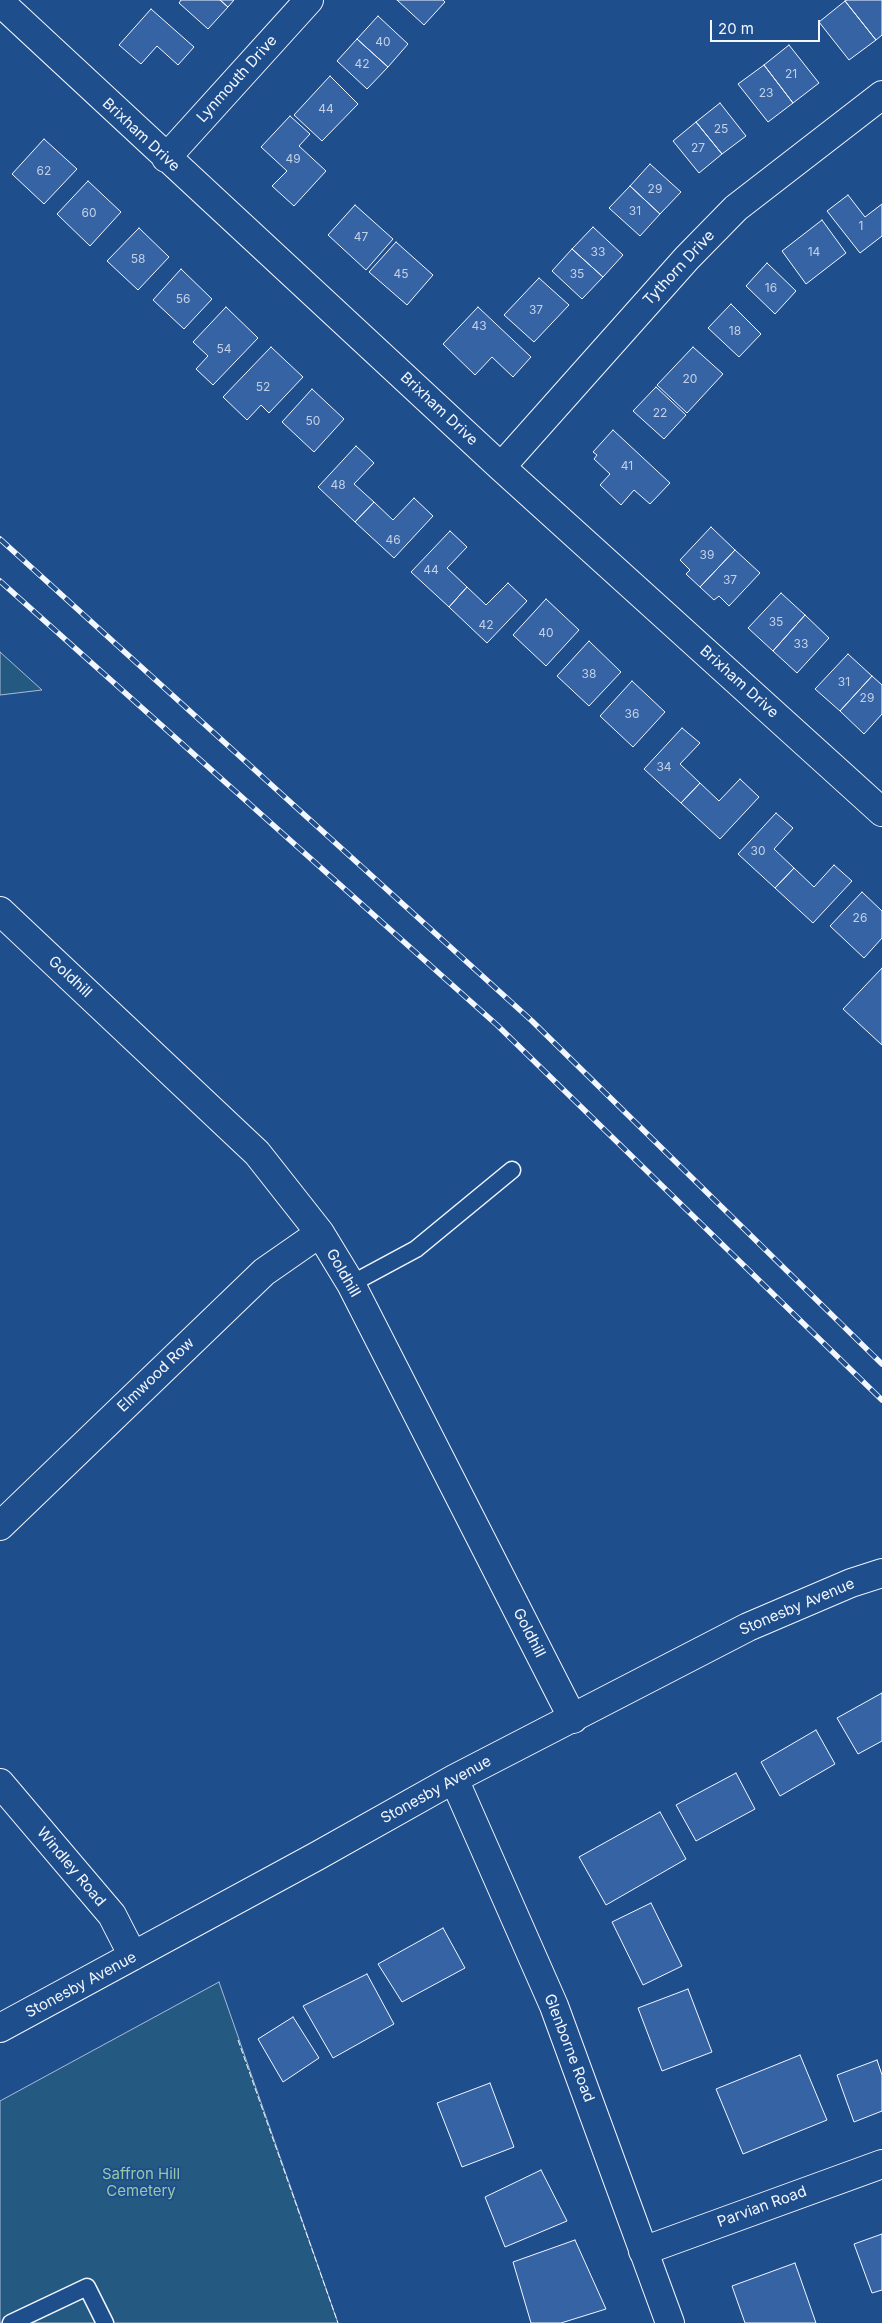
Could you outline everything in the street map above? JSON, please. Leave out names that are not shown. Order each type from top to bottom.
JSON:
[{"type":"street","name":"Lynmouth Drive","points":[[166,158],[309,0]]},
{"type":"street","name":"Brixham Drive","points":[[0,2],[501,467],[882,812]]},
{"type":"street","name":"Tythorn Drive","points":[[501,467],[687,258],[736,208],[881,97]]},
{"type":"street","name":"Goldhill","points":[[0,911],[257,1153],[320,1233],[351,1284],[573,1719]]},
{"type":"street","name":"Elmwood Row","points":[[0,1526],[264,1272],[320,1233]]},
{"type":"street","name":"Stonesby Avenue","points":[[0,2028],[454,1779],[748,1627],[882,1573]]},
{"type":"street","name":"Glenborne Road","points":[[454,1779],[554,2006],[670,2323]]},
{"type":"street","name":"Windley Road","points":[[0,1782],[112,1915],[134,1956]]},
{"type":"street","name":"Parvian Road","points":[[643,2251],[882,2164]]},
{"type":"lane","points":[[351,1284],[416,1249],[512,1170]]},
{"type":"lane","points":[[11,2323],[87,2287],[105,2323]]},
{"type":"green space","points":[[0,652],[42,690],[0,695]]},
{"type":"green space","name":"Saffron Hill Cemetery","points":[[219,1982],[338,2323],[0,2323],[0,2101]]},
{"type":"building","points":[[181,0],[220,0],[228,7],[208,29],[179,3]]},
{"type":"building","points":[[220,0],[234,0],[228,7]]},
{"type":"building","points":[[397,0],[443,0],[445,2],[424,25]]},
{"type":"building","points":[[882,0],[882,35],[876,40],[845,1]]},
{"type":"building","points":[[845,1],[876,40],[849,60],[819,22]]},
{"type":"building","points":[[151,9],[194,47],[178,65],[157,46],[141,64],[119,45]]},
{"type":"building","points":[[378,16],[408,44],[388,67],[357,39]]},
{"type":"building","points":[[357,39],[388,67],[367,89],[337,61]]},
{"type":"building","points":[[789,45],[819,83],[793,103],[764,65]]},
{"type":"building","points":[[764,65],[793,103],[768,122],[738,84]]},
{"type":"building","points":[[330,76],[358,104],[322,141],[294,115]]},
{"type":"building","points":[[720,103],[746,136],[722,154],[696,122]]},
{"type":"building","points":[[290,116],[310,134],[299,146],[326,171],[294,206],[272,186],[287,171],[261,147]]},
{"type":"building","points":[[696,122],[722,154],[699,173],[673,141]]},
{"type":"building","points":[[44,139],[77,169],[44,204],[12,174]]},
{"type":"building","points":[[650,164],[681,192],[660,214],[630,186]]},
{"type":"building","points":[[88,181],[121,212],[90,246],[57,214]]},
{"type":"building","points":[[630,186],[660,214],[640,236],[609,208]]},
{"type":"building","points":[[848,195],[865,217],[882,204],[882,236],[860,253],[827,211]]},
{"type":"building","points":[[355,205],[393,239],[366,270],[328,235]]},
{"type":"building","points":[[822,220],[846,253],[806,284],[782,251]]},
{"type":"building","points":[[593,227],[623,255],[603,277],[572,249]]},
{"type":"building","points":[[139,228],[169,257],[138,290],[107,261]]},
{"type":"building","points":[[396,242],[433,275],[407,305],[369,272]]},
{"type":"building","points":[[572,249],[603,277],[582,299],[552,271]]},
{"type":"building","points":[[767,263],[796,291],[775,314],[746,286]]},
{"type":"building","points":[[181,269],[212,299],[184,329],[153,300]]},
{"type":"building","points":[[539,278],[569,305],[534,342],[504,315]]},
{"type":"building","points":[[731,304],[761,334],[739,357],[708,328]]},
{"type":"building","points":[[226,307],[258,338],[213,385],[196,369],[208,356],[193,342]]},
{"type":"building","points":[[478,307],[531,357],[513,377],[492,357],[475,375],[443,344]]},
{"type":"building","points":[[271,347],[303,377],[269,413],[261,405],[247,420],[223,397]]},
{"type":"building","points":[[693,347],[723,374],[687,413],[657,385]]},
{"type":"building","points":[[656,387],[686,415],[664,439],[633,411]]},
{"type":"building","points":[[312,389],[344,419],[314,452],[282,422]]},
{"type":"building","points":[[613,430],[670,483],[650,504],[634,490],[621,505],[600,485],[610,474],[594,459],[597,455],[593,452]]},
{"type":"building","points":[[356,446],[374,463],[354,484],[374,502],[355,522],[318,487]]},
{"type":"building","points":[[414,498],[433,516],[394,558],[355,522],[374,502],[393,520]]},
{"type":"building","points":[[711,527],[735,550],[700,587],[686,574],[690,570],[680,560]]},
{"type":"building","points":[[450,531],[467,547],[447,568],[467,587],[449,607],[411,572]]},
{"type":"building","points":[[735,550],[760,573],[729,606],[719,596],[714,600],[700,587]]},
{"type":"building","points":[[508,583],[527,601],[487,643],[449,607],[467,587],[486,605]]},
{"type":"building","points":[[781,593],[805,615],[773,651],[748,628]]},
{"type":"building","points":[[546,599],[579,630],[546,666],[513,635]]},
{"type":"building","points":[[805,615],[829,638],[797,673],[773,651]]},
{"type":"building","points":[[589,641],[621,672],[589,706],[557,676]]},
{"type":"building","points":[[848,654],[872,676],[840,711],[815,689]]},
{"type":"building","points":[[872,676],[882,685],[882,714],[864,734],[840,711]]},
{"type":"building","points":[[632,681],[665,712],[633,747],[600,716]]},
{"type":"building","points":[[682,728],[700,743],[680,764],[700,783],[681,803],[644,769]]},
{"type":"building","points":[[740,779],[759,797],[720,839],[681,803],[700,783],[719,801]]},
{"type":"building","points":[[776,813],[793,828],[774,849],[794,868],[775,888],[738,854]]},
{"type":"building","points":[[834,865],[852,881],[813,923],[775,888],[794,868],[814,887]]},
{"type":"building","points":[[862,892],[882,911],[882,938],[864,958],[830,926]]},
{"type":"building","points":[[882,968],[882,1045],[843,1009]]},
{"type":"building","points":[[882,1693],[882,1741],[858,1754],[837,1718]]},
{"type":"building","points":[[816,1730],[835,1764],[780,1796],[761,1762]]},
{"type":"building","points":[[736,1773],[755,1809],[696,1841],[676,1805]]},
{"type":"building","points":[[660,1812],[686,1859],[606,1905],[579,1857]]},
{"type":"building","points":[[651,1903],[682,1966],[643,1985],[612,1922]]},
{"type":"building","points":[[443,1928],[465,1968],[402,2002],[378,1964]]},
{"type":"building","points":[[367,1974],[394,2024],[333,2058],[303,2006]]},
{"type":"building","points":[[688,1989],[712,2052],[662,2071],[638,2008]]},
{"type":"building","points":[[293,2017],[319,2058],[283,2082],[258,2039]]},
{"type":"building","points":[[800,2055],[827,2120],[743,2154],[716,2089]]},
{"type":"building","points":[[877,2060],[882,2075],[882,2111],[854,2122],[837,2075]]},
{"type":"building","points":[[490,2083],[514,2147],[462,2167],[437,2103]]},
{"type":"building","points":[[541,2170],[567,2221],[505,2247],[485,2197]]},
{"type":"building","points":[[882,2234],[882,2290],[872,2293],[854,2244]]},
{"type":"building","points":[[575,2240],[606,2309],[561,2323],[531,2323],[513,2262]]},
{"type":"building","points":[[795,2263],[816,2323],[745,2323],[732,2286]]},
{"type":"railway","points":[[0,539],[532,1021],[882,1364]]},
{"type":"railway","points":[[0,581],[497,1025],[882,1400]]},
{"type":"fence","points":[[238,2040],[338,2323]]}]
